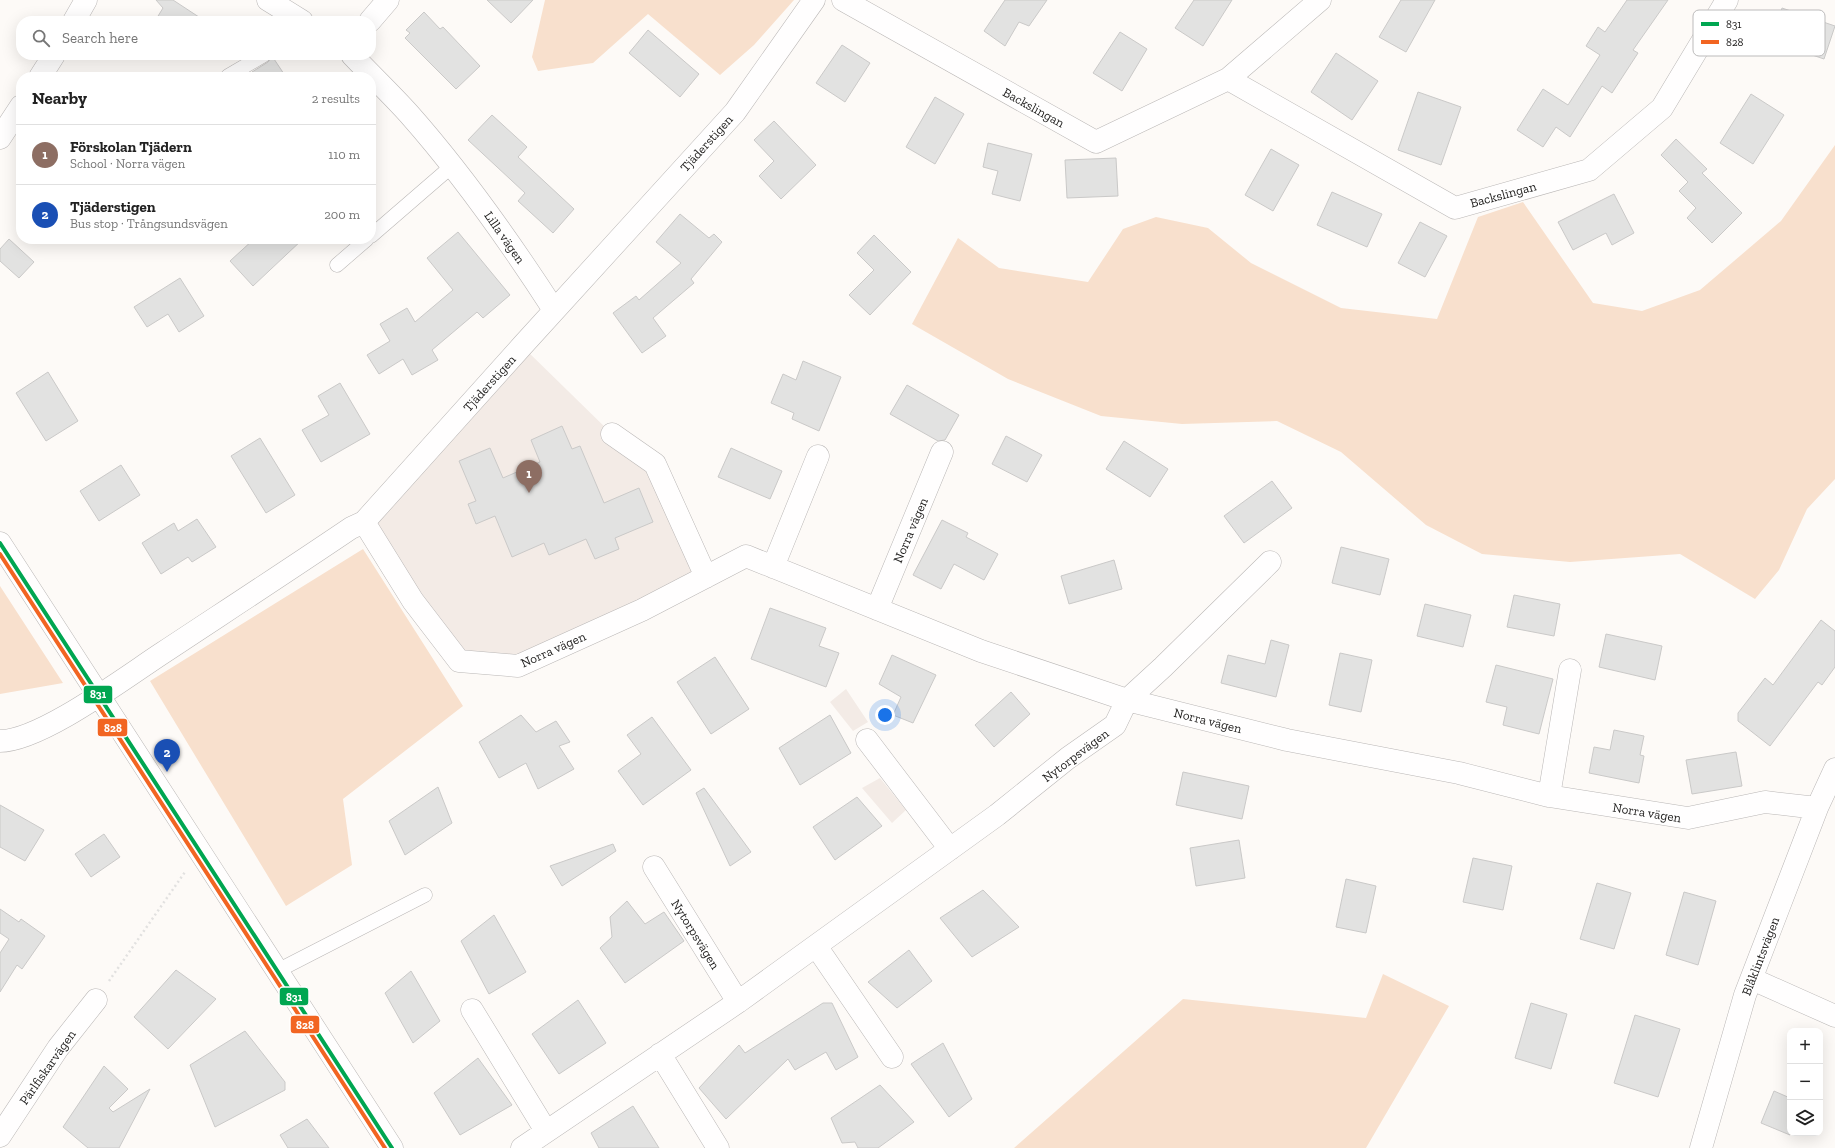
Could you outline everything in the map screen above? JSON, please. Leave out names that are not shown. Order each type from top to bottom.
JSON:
[{"type":"street","points":[[77,16],[86,0]]},
{"type":"street","points":[[268,0],[294,16]]},
{"type":"street","points":[[374,16],[388,0]]},
{"type":"street","name":"Tjäderstigen","points":[[0,741],[11,741],[33,734],[86,704],[351,528],[364,522],[554,310],[735,112],[814,0]]},
{"type":"street","name":"Backslingan","points":[[843,0],[1096,142],[1228,79],[1320,0]]},
{"type":"street","name":"Backslingan","points":[[1721,10],[1727,0]]},
{"type":"street","name":"Backslingan","points":[[1228,79],[1455,208],[1589,170],[1662,108],[1693,56]]},
{"type":"street","points":[[43,72],[51,60]]},
{"type":"street","name":"Lilla vägen","points":[[357,60],[368,72]]},
{"type":"street","name":"Lilla vägen","points":[[376,80],[409,114],[452,166],[504,234],[554,310]]},
{"type":"street","points":[[0,138],[16,114]]},
{"type":"street","points":[[612,434],[655,464],[706,577]]},
{"type":"street","name":"Norra vägen","points":[[877,609],[942,452]]},
{"type":"street","points":[[773,567],[818,456]]},
{"type":"street","name":"Norra vägen","points":[[364,522],[413,601],[459,661],[518,666],[642,610],[746,556],[981,651],[1127,700],[1287,740],[1459,773],[1549,796],[1688,818],[1764,802],[1817,808]]},
{"type":"street","points":[[0,543],[392,1148]]},
{"type":"street","name":"Nytorpsvägen","points":[[522,1148],[738,1002],[997,815],[1068,758],[1115,725],[1127,700],[1270,562]]},
{"type":"street","points":[[1549,796],[1570,670]]},
{"type":"street","points":[[867,740],[950,849]]},
{"type":"street","name":"Blåklintsvägen","points":[[1701,1148],[1745,995],[1817,808],[1835,769]]},
{"type":"street","name":"Nytorpsvägen","points":[[654,867],[738,1002]]},
{"type":"street","points":[[816,946],[892,1057]]},
{"type":"street","points":[[1752,979],[1835,1016]]},
{"type":"street","name":"Pärlfiskarvägen","points":[[0,1136],[58,1048],[96,1000]]},
{"type":"street","points":[[472,1010],[546,1131]]},
{"type":"street","points":[[660,1054],[718,1148]]},
{"type":"lane","points":[[235,72],[255,60]]},
{"type":"lane","points":[[376,232],[452,166]]},
{"type":"lane","points":[[337,265],[361,244]]},
{"type":"lane","points":[[277,971],[425,895]]},
{"type":"path","points":[[96,1000],[186,872]]},
{"type":"shaded area","points":[[545,0],[794,0],[754,45],[720,75],[648,14],[593,63],[538,71],[532,57]]},
{"type":"shaded area","points":[[1835,145],[1835,479],[1807,509],[1779,570],[1755,599],[1680,554],[1570,562],[1482,554],[1426,525],[1341,452],[1277,421],[1182,424],[1101,416],[1008,379],[912,324],[958,238],[999,268],[1088,282],[1123,229],[1156,217],[1208,228],[1251,263],[1341,308],[1437,319],[1478,217],[1523,202],[1593,303],[1642,311],[1700,290],[1781,221]]},
{"type":"shaded area","points":[[522,346],[612,434],[655,464],[706,577],[518,666],[459,661],[364,522]]},
{"type":"shaded area","points":[[363,549],[463,706],[343,799],[352,865],[286,906],[150,681]]},
{"type":"shaded area","points":[[0,586],[63,683],[0,694]]},
{"type":"shaded area","points":[[846,689],[868,722],[853,731],[830,702]]},
{"type":"shaded area","points":[[880,778],[906,810],[892,823],[862,788]]},
{"type":"shaded area","points":[[1383,974],[1449,1006],[1366,1148],[1014,1148],[1183,999],[1366,1018]]},
{"type":"building","points":[[156,0],[173,0],[197,16],[158,16],[163,8]]},
{"type":"building","points":[[487,0],[533,0],[511,23]]},
{"type":"building","points":[[1005,0],[1047,0],[1029,26],[1019,22],[1005,46],[984,31]]},
{"type":"building","points":[[1194,0],[1232,0],[1203,46],[1175,28]]},
{"type":"building","points":[[1401,0],[1435,0],[1406,52],[1379,37]]},
{"type":"building","points":[[1627,0],[1668,0],[1633,50],[1638,53],[1612,93],[1602,86],[1570,137],[1556,127],[1543,147],[1517,130],[1543,89],[1568,105],[1600,55],[1586,46],[1598,27],[1605,32]]},
{"type":"building","points":[[424,12],[440,29],[443,27],[480,66],[456,89],[405,38],[410,33],[406,30]]},
{"type":"building","points":[[1825,23],[1835,26],[1825,56]]},
{"type":"building","points":[[648,30],[699,74],[680,97],[629,53]]},
{"type":"building","points":[[1120,32],[1147,49],[1122,91],[1093,73]]},
{"type":"building","points":[[842,45],[870,63],[845,102],[816,83]]},
{"type":"building","points":[[1336,53],[1378,81],[1352,120],[1311,92]]},
{"type":"building","points":[[1815,56],[1825,56],[1824,59]]},
{"type":"building","points":[[269,60],[275,60],[283,72],[252,72]]},
{"type":"building","points":[[1418,92],[1461,107],[1441,165],[1398,150]]},
{"type":"building","points":[[1751,94],[1784,115],[1753,164],[1720,143]]},
{"type":"building","points":[[935,97],[964,114],[935,164],[906,147]]},
{"type":"building","points":[[492,115],[527,147],[518,157],[574,209],[553,233],[518,201],[525,193],[468,140]]},
{"type":"building","points":[[774,121],[816,165],[781,199],[759,176],[774,161],[754,140]]},
{"type":"building","points":[[1676,139],[1707,169],[1702,173],[1742,213],[1712,243],[1687,218],[1696,208],[1679,191],[1688,182],[1661,155]]},
{"type":"building","points":[[988,143],[1032,154],[1020,201],[992,194],[998,171],[983,167]]},
{"type":"building","points":[[1271,149],[1299,165],[1273,211],[1245,195]]},
{"type":"building","points":[[1116,158],[1118,196],[1067,198],[1065,160]]},
{"type":"building","points":[[1332,192],[1382,214],[1367,247],[1317,225]]},
{"type":"building","points":[[1614,194],[1634,233],[1612,245],[1606,233],[1573,250],[1558,222]]},
{"type":"building","points":[[680,214],[709,238],[714,234],[722,242],[691,279],[694,283],[653,318],[666,336],[642,353],[613,313],[636,296],[639,300],[681,263],[656,242]]},
{"type":"building","points":[[1420,222],[1447,236],[1425,277],[1398,263]]},
{"type":"building","points":[[458,232],[510,295],[483,318],[477,312],[432,350],[438,360],[412,375],[403,359],[379,374],[367,355],[390,341],[380,324],[407,308],[415,322],[453,290],[427,258]]},
{"type":"building","points":[[874,235],[911,272],[870,315],[849,295],[874,270],[857,253]]},
{"type":"building","points":[[9,239],[34,262],[19,278],[0,261],[0,249]]},
{"type":"building","points":[[249,244],[298,244],[253,286],[230,261]]},
{"type":"building","points":[[180,278],[204,316],[179,332],[168,314],[147,327],[134,307]]},
{"type":"building","points":[[803,361],[841,377],[819,431],[792,419],[794,413],[771,403],[783,374],[796,380]]},
{"type":"building","points":[[48,372],[78,421],[46,441],[16,393]]},
{"type":"building","points":[[340,383],[370,434],[321,462],[302,430],[329,415],[318,396]]},
{"type":"building","points":[[907,385],[959,415],[945,440],[938,441],[890,414]]},
{"type":"building","points":[[562,426],[572,449],[580,446],[604,503],[639,488],[653,522],[615,538],[619,549],[595,559],[586,539],[549,555],[544,543],[512,557],[495,516],[476,524],[468,504],[476,501],[459,461],[490,448],[503,478],[540,462],[531,440]]},
{"type":"building","points":[[1006,436],[1042,455],[1027,482],[992,464]]},
{"type":"building","points":[[260,438],[295,495],[266,513],[231,456]]},
{"type":"building","points":[[1124,441],[1168,469],[1150,497],[1106,469]]},
{"type":"building","points":[[731,448],[782,471],[770,499],[718,477]]},
{"type":"building","points":[[121,465],[140,495],[99,521],[80,491]]},
{"type":"building","points":[[1272,481],[1292,508],[1244,543],[1224,516]]},
{"type":"building","points":[[197,519],[216,547],[192,562],[188,557],[161,574],[142,543],[174,523],[178,531]]},
{"type":"building","points":[[942,520],[968,533],[966,537],[998,554],[984,580],[954,564],[941,589],[913,575]]},
{"type":"building","points":[[1341,547],[1389,559],[1380,595],[1332,583]]},
{"type":"building","points":[[1114,560],[1122,589],[1069,604],[1061,576]]},
{"type":"building","points":[[1514,595],[1560,604],[1554,636],[1507,627]]},
{"type":"building","points":[[1425,604],[1471,615],[1463,647],[1417,636]]},
{"type":"building","points":[[770,608],[826,628],[819,646],[839,653],[826,687],[751,659]]},
{"type":"building","points":[[1821,620],[1835,631],[1835,667],[1822,685],[1818,682],[1770,746],[1738,721],[1738,713],[1765,678],[1773,685]]},
{"type":"building","points":[[1606,634],[1662,646],[1655,680],[1599,667]]},
{"type":"building","points":[[1271,640],[1289,645],[1276,697],[1221,683],[1228,655],[1265,664]]},
{"type":"building","points":[[1340,653],[1372,660],[1361,712],[1329,705]]},
{"type":"building","points":[[892,655],[936,675],[913,723],[893,715],[901,697],[879,684]]},
{"type":"building","points":[[715,657],[749,709],[711,734],[677,682]]},
{"type":"building","points":[[1496,665],[1553,679],[1539,734],[1503,725],[1507,707],[1486,702]]},
{"type":"building","points":[[1011,692],[1030,714],[994,747],[975,725]]},
{"type":"building","points":[[521,715],[536,732],[556,721],[570,742],[559,746],[574,769],[538,789],[526,763],[499,778],[479,742]]},
{"type":"building","points":[[830,715],[851,753],[800,785],[779,748]]},
{"type":"building","points":[[652,717],[691,770],[643,805],[618,771],[641,754],[627,735]]},
{"type":"building","points":[[1614,730],[1644,736],[1640,755],[1644,756],[1639,783],[1589,773],[1594,747],[1610,750]]},
{"type":"building","points":[[1736,752],[1742,786],[1692,794],[1686,760]]},
{"type":"building","points":[[1183,772],[1249,786],[1242,819],[1176,805]]},
{"type":"building","points":[[438,787],[452,823],[405,855],[389,821]]},
{"type":"building","points":[[704,788],[751,852],[730,866],[696,793]]},
{"type":"building","points":[[857,797],[882,826],[835,860],[813,827]]},
{"type":"building","points":[[0,805],[44,830],[25,861],[0,847]]},
{"type":"building","points":[[104,834],[120,857],[91,877],[75,854]]},
{"type":"building","points":[[1239,840],[1245,878],[1196,886],[1190,848]]},
{"type":"building","points":[[613,844],[616,851],[562,886],[550,866]]},
{"type":"building","points":[[1473,858],[1512,866],[1503,910],[1463,902]]},
{"type":"building","points":[[1346,879],[1376,886],[1366,933],[1336,927]]},
{"type":"building","points":[[1597,883],[1631,893],[1614,949],[1580,939]]},
{"type":"building","points":[[983,890],[1019,927],[972,957],[940,918]]},
{"type":"building","points":[[1684,892],[1716,901],[1698,965],[1666,955]]},
{"type":"building","points":[[627,901],[645,924],[664,912],[684,941],[625,983],[600,948],[612,937],[610,917]]},
{"type":"building","points":[[0,909],[19,922],[21,919],[45,936],[22,969],[17,965],[0,992],[0,953],[9,939],[0,933]]},
{"type":"building","points":[[494,915],[526,972],[489,994],[461,941]]},
{"type":"building","points":[[909,950],[932,981],[897,1008],[868,982]]},
{"type":"building","points":[[176,970],[216,999],[168,1049],[134,1017]]},
{"type":"building","points":[[411,971],[440,1021],[413,1043],[385,993]]},
{"type":"building","points":[[578,1000],[606,1043],[559,1074],[532,1034]]},
{"type":"building","points":[[823,1003],[832,1003],[858,1057],[836,1070],[826,1052],[795,1070],[788,1059],[726,1119],[699,1088],[739,1045],[745,1053]]},
{"type":"building","points":[[1531,1003],[1567,1014],[1551,1069],[1515,1058]]},
{"type":"building","points":[[1635,1015],[1680,1029],[1658,1097],[1614,1083]]},
{"type":"building","points":[[245,1031],[285,1082],[285,1090],[215,1127],[190,1065]]},
{"type":"building","points":[[943,1043],[972,1099],[949,1117],[911,1064]]},
{"type":"building","points":[[478,1058],[512,1105],[460,1135],[434,1093]]},
{"type":"building","points":[[104,1066],[128,1089],[109,1108],[113,1112],[150,1089],[119,1148],[88,1148],[63,1127]]},
{"type":"building","points":[[880,1085],[914,1122],[878,1148],[858,1148],[855,1142],[842,1143],[831,1118]]},
{"type":"building","points":[[1774,1091],[1787,1097],[1787,1134],[1761,1123]]},
{"type":"building","points":[[633,1106],[659,1148],[599,1148],[591,1133]]},
{"type":"building","points":[[307,1119],[329,1148],[288,1148],[280,1135]]},
{"type":"transit line","name":"831","points":[[0,543],[392,1148]]},
{"type":"transit line","name":"828","points":[[0,554],[385,1148]]},
{"type":"place","name":"Förskolan Tjädern","points":[[529,493]]},
{"type":"place","name":"Tjäderstigen","points":[[167,772]]}]
